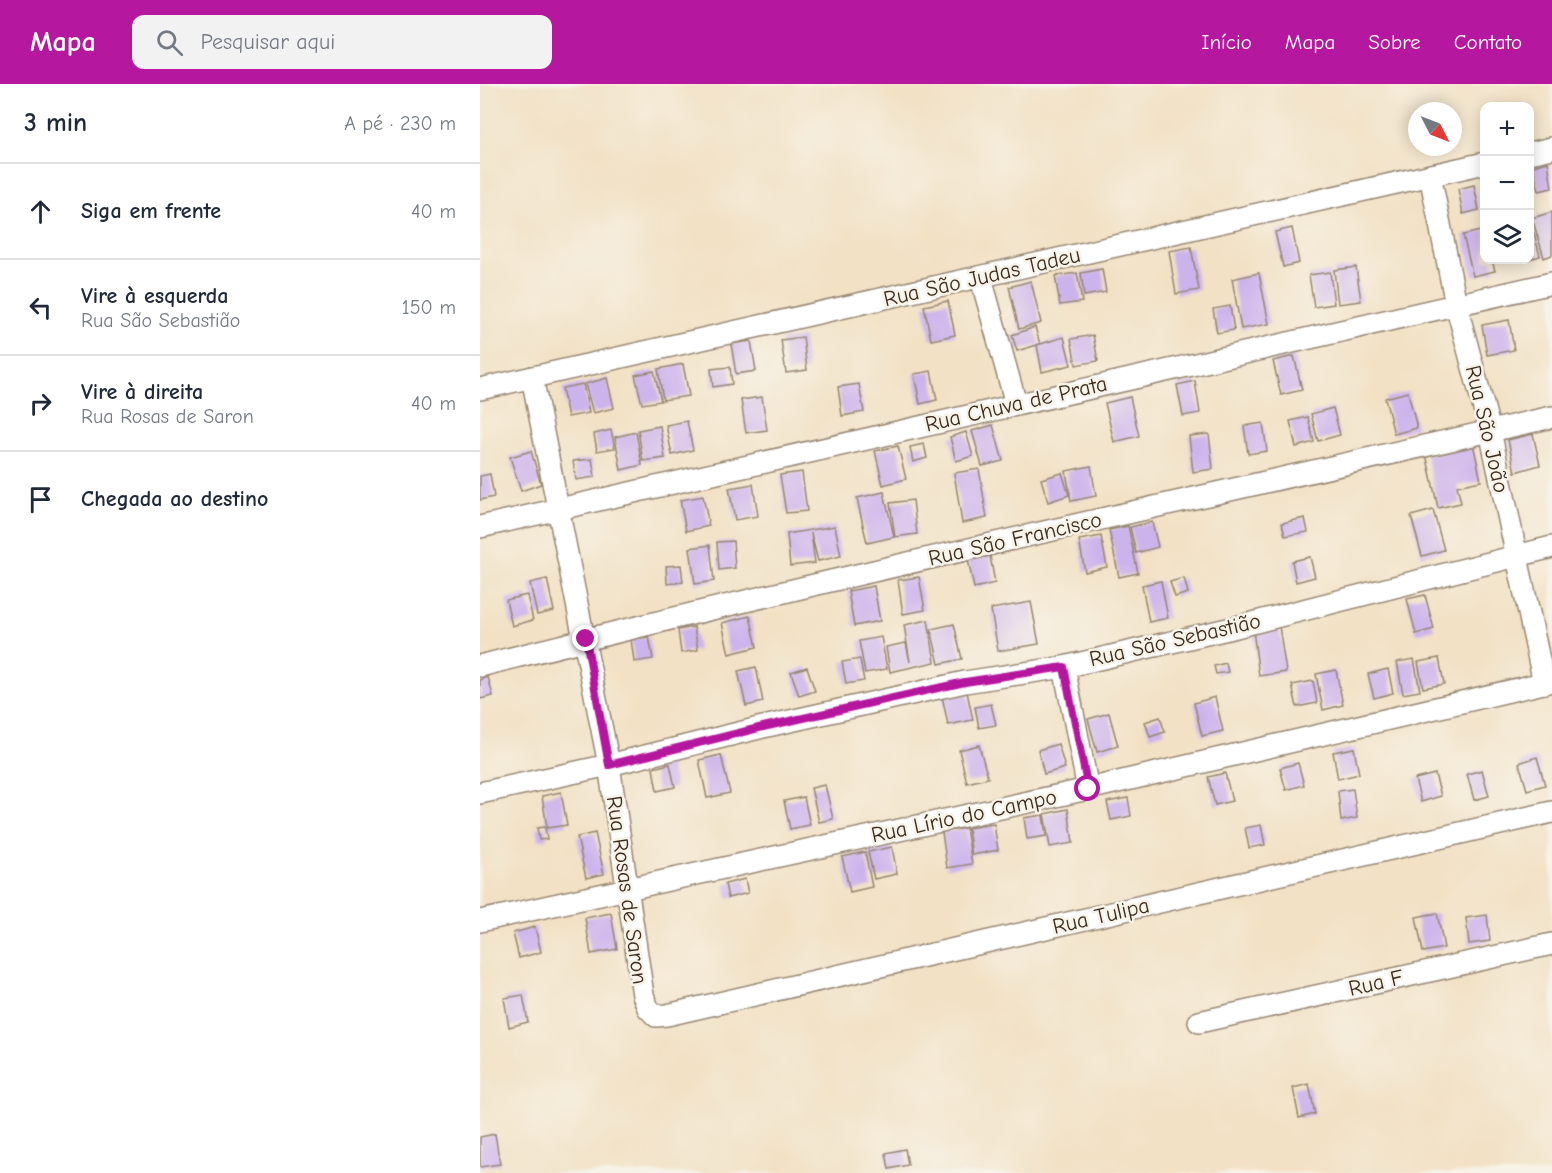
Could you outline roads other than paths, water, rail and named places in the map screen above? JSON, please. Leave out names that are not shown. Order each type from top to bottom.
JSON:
[{"type":"street","points":[[1534,152],[1552,148]]},
{"type":"street","name":"Rua São Judas Tadeu","points":[[480,389],[1480,164]]},
{"type":"street","name":"Rua São João","points":[[1430,175],[1456,304],[1490,431],[1515,556],[1548,682]]},
{"type":"street","points":[[981,278],[1016,404]]},
{"type":"street","name":"Rua Chuva de Prata","points":[[480,527],[1552,283]]},
{"type":"street","name":"Rua Rosas de Saron","points":[[532,378],[586,639],[609,765],[643,995],[651,1012]]},
{"type":"street","name":"Rua São Francisco","points":[[480,666],[1046,531],[1552,417]]},
{"type":"street","name":"Rua São Sebastião","points":[[480,793],[954,684],[1064,667],[1232,628],[1552,547]]},
{"type":"street","points":[[1064,667],[1088,789]]},
{"type":"street","name":"Rua Lírio do Campo","points":[[480,921],[1088,789],[1548,682]]},
{"type":"street","name":"Rua Tulipa","points":[[651,1012],[656,1016],[667,1015],[1552,812]]},
{"type":"street","name":"Rua F","points":[[1199,1022],[1552,944]]}]
